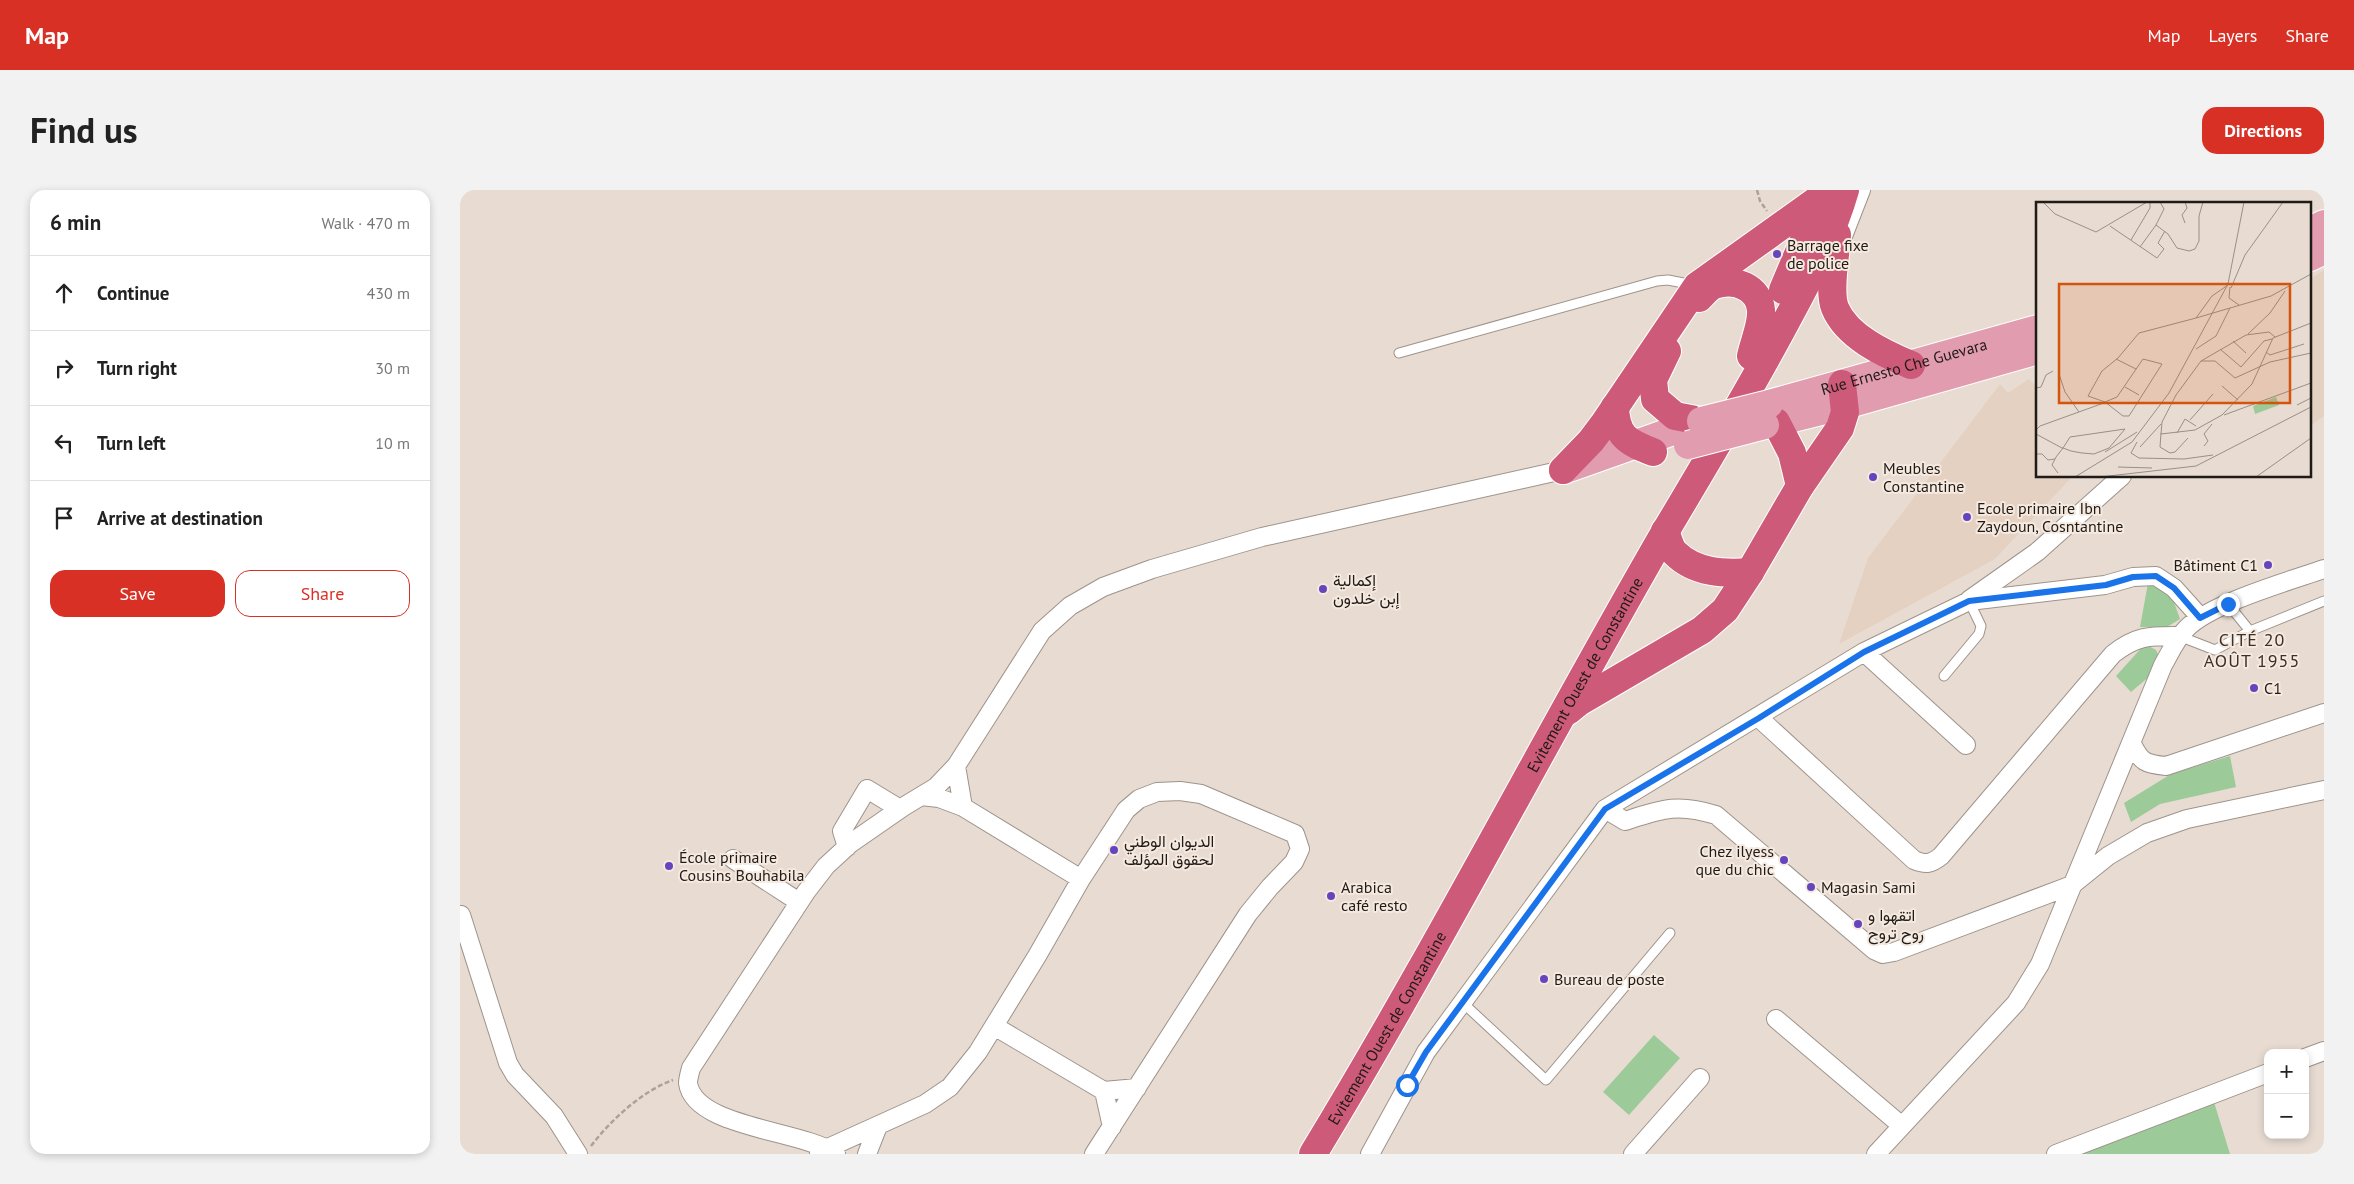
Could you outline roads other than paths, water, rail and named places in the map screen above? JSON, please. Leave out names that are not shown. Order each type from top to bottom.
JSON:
[{"type":"highway","points":[[1833,197],[1836,257],[1833,295],[1835,308],[1868,344],[1911,365]]},
{"type":"highway","points":[[1563,470],[1591,441],[1696,286],[1833,197]]},
{"type":"highway","name":"Evitement Ouest de Constantine","points":[[1298,1154],[1351,1072],[1389,1006],[1541,731],[1640,545],[1751,356],[1794,268],[1833,197]]},
{"type":"highway","name":"Evitement Ouest de Constantine","points":[[1313,1154],[1418,978],[1666,532],[1772,349],[1815,268],[1833,197]]},
{"type":"highway","points":[[1701,421],[1675,416],[1665,408],[1655,399],[1653,380],[1659,363],[1699,298],[1713,285],[1736,284],[1747,286],[1760,302],[1761,313],[1751,356]]},
{"type":"highway","points":[[1563,716],[1579,702],[1702,630],[1726,610],[1800,486],[1840,428],[1846,412],[1844,394]]},
{"type":"highway","points":[[1615,406],[1616,422],[1622,435],[1643,448]]},
{"type":"highway","points":[[1770,417],[1792,453],[1800,486]]},
{"type":"highway","points":[[1666,532],[1674,552],[1688,562],[1723,574],[1750,572]]},
{"type":"main road","points":[[2312,231],[2324,224]]},
{"type":"main road","points":[[2312,256],[2324,250]]},
{"type":"main road","name":"Rue Ernesto Che Guevara","points":[[1770,417],[1844,394],[1911,365],[2036,330]]},
{"type":"main road","points":[[1844,394],[2036,350]]},
{"type":"main road","points":[[1563,470],[1643,448],[1701,421],[1770,417]]},
{"type":"main road","points":[[1643,448],[1688,445],[1770,417]]},
{"type":"street","points":[[1836,257],[1861,190]]},
{"type":"street","points":[[1094,1154],[1248,914],[1294,862],[1300,849],[1295,834],[1201,794],[1180,791],[1157,792],[1139,799],[1126,810],[1081,879],[978,1052],[950,1087],[925,1104],[826,1152],[811,1141],[722,1117],[705,1108],[694,1097],[688,1083],[691,1068],[799,902],[826,866],[847,847],[900,809],[936,788],[956,766],[1042,631],[1070,606],[1103,587],[1152,569],[1262,537],[1563,470]]},
{"type":"street","points":[[1370,1154],[1426,1052],[1605,809],[1759,718],[1864,652],[1969,601],[2038,552],[2120,478]]},
{"type":"street","points":[[1876,1154],[2016,1003],[2040,964],[2163,665],[2179,636],[2200,618],[2228,604],[2324,569]]},
{"type":"street","points":[[1969,601],[2106,585],[2133,577],[2156,576],[2174,588],[2200,618]]},
{"type":"street","points":[[1759,718],[1914,860],[1924,864],[1932,863],[1941,856],[2113,654],[2126,643],[2144,636],[2179,636]]},
{"type":"street","points":[[1864,652],[1966,745]]},
{"type":"street","points":[[2132,744],[2138,756],[2148,764],[2166,766],[2324,713]]},
{"type":"street","points":[[956,766],[963,807]]},
{"type":"street","points":[[847,847],[842,831],[867,789],[900,809]]},
{"type":"street","points":[[1605,809],[1625,822],[1656,811],[1676,807],[1696,809],[1716,815],[1874,950],[1882,954],[1894,952],[2072,885],[2108,856],[2147,833],[2166,825],[2324,790]]},
{"type":"street","points":[[921,796],[939,798],[963,807],[1081,879]]},
{"type":"street","points":[[733,859],[799,902]]},
{"type":"street","points":[[461,915],[508,1063],[515,1075],[584,1151]]},
{"type":"street","points":[[1776,1019],[1902,1126]]},
{"type":"street","points":[[994,1026],[1104,1091],[1137,1088]]},
{"type":"street","points":[[2309,1057],[2324,1051]]},
{"type":"street","points":[[2056,1154],[2264,1075]]},
{"type":"street","points":[[1633,1154],[1700,1078]]},
{"type":"street","points":[[1104,1091],[1112,1127]]},
{"type":"street","points":[[868,1154],[878,1126]]},
{"type":"lane","points":[[1399,353],[1657,281],[1668,280],[1696,286]]},
{"type":"lane","points":[[1944,676],[1979,634],[1981,626],[1969,601]]},
{"type":"lane","points":[[2179,636],[2211,651],[2250,631],[2324,602]]},
{"type":"lane","points":[[2228,604],[2250,631]]},
{"type":"lane","points":[[1463,1003],[1546,1080],[1670,933]]},
{"type":"place","name":"Barrage fixe de police","points":[[1777,254]]},
{"type":"place","name":"Meubles Constantine","points":[[1873,477]]},
{"type":"place","name":"Ecole primaire Ibn Zaydoun, Cosntantine","points":[[1967,517]]},
{"type":"place","name":"Bâtiment C1","points":[[2268,565]]},
{"type":"place","name":"إكمالية إبن خلدون","points":[[1323,589]]},
{"type":"place","name":"C1","points":[[2254,688]]},
{"type":"place","name":"الديوان الوطني لحقوق المؤلف","points":[[1114,850]]},
{"type":"place","name":"Chez ilyess que du chic","points":[[1784,860]]},
{"type":"place","name":"École primaire Cousins Bouhabila","points":[[669,866]]},
{"type":"place","name":"Magasin Sami","points":[[1811,887]]},
{"type":"place","name":"Arabica café resto","points":[[1331,896]]},
{"type":"place","name":"اتقهوا و روح تروح","points":[[1858,924]]},
{"type":"place","name":"Bureau de poste","points":[[1544,979]]},
{"type":"district","name":"CITÉ 20 AOÛT 1955","points":[[2252,649]]}]
